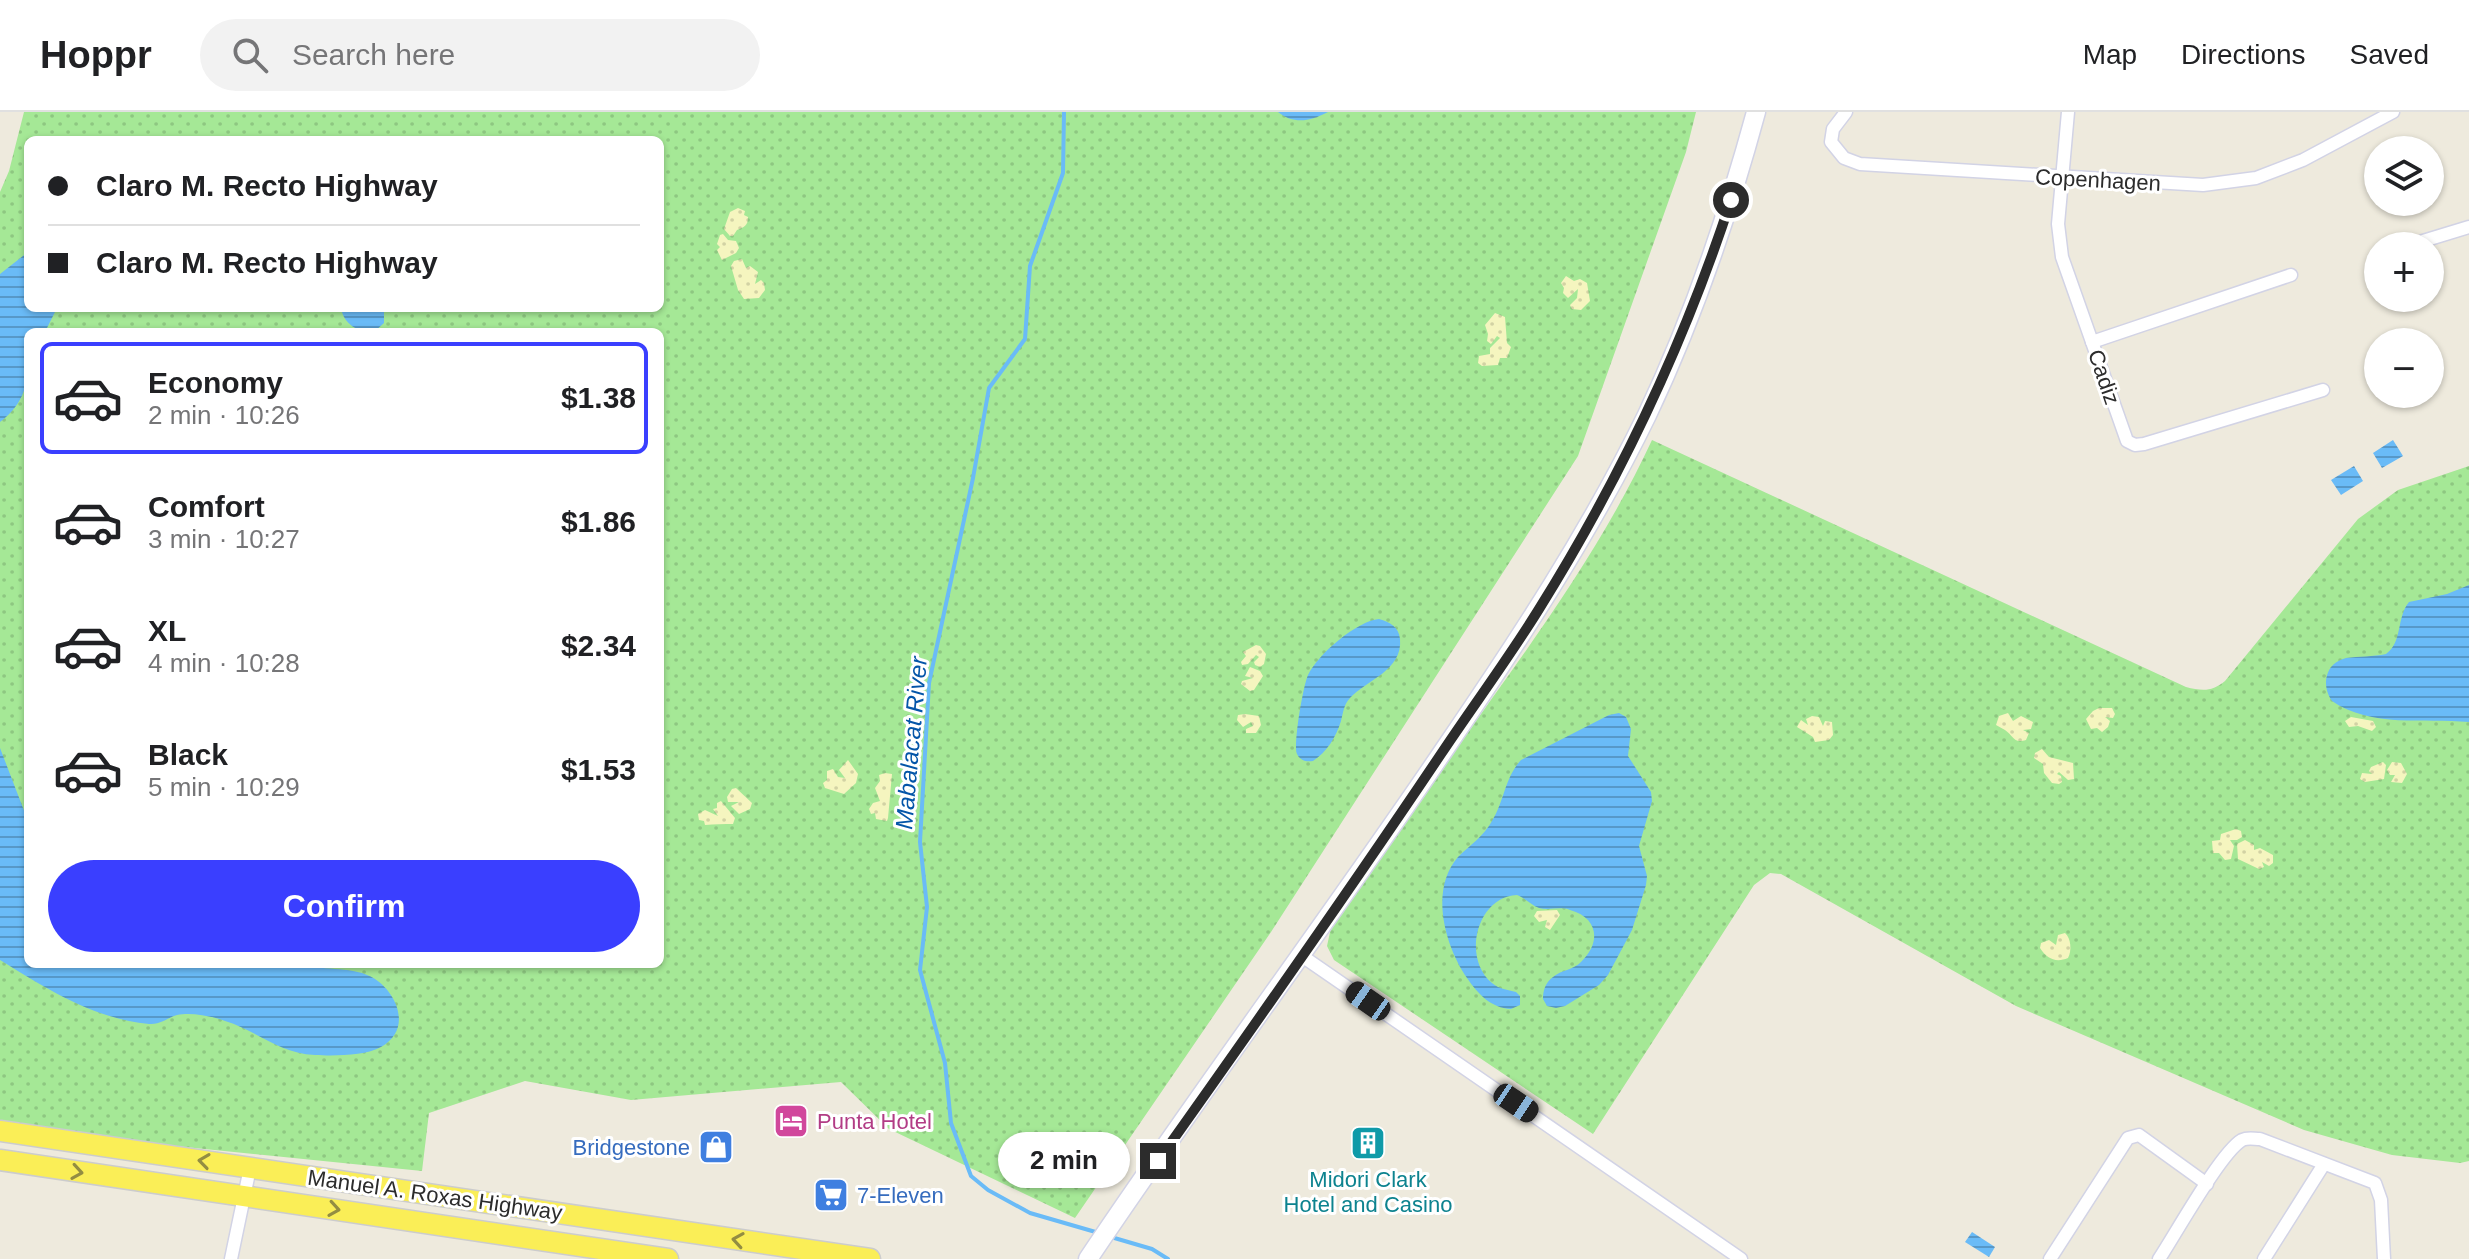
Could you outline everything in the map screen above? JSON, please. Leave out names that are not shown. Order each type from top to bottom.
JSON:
[{"type":"main road","points":[[1090,1256],[1302,956],[1538,611],[1619,469],[1654,399],[1696,297],[1736,185],[1756,112]]},
{"type":"main road","name":"Manuel A. Roxas Highway","points":[[0,1131],[870,1259]]},
{"type":"main road","name":"Manuel A. Roxas Highway","points":[[0,1160],[668,1259]]},
{"type":"street","name":"Copenhagen","points":[[1846,112],[1833,129],[1831,142],[1844,158],[1860,164],[2203,185],[2256,178],[2303,160],[2393,112]]},
{"type":"street","name":"Cadiz","points":[[2068,112],[2058,224],[2062,257],[2127,441],[2135,445],[2144,444],[2323,390]]},
{"type":"street","points":[[2444,235],[2469,227]]},
{"type":"street","points":[[2092,342],[2291,275]]},
{"type":"street","points":[[1302,956],[1741,1259]]},
{"type":"street","points":[[2050,1259],[2128,1138],[2139,1135],[2207,1184]]},
{"type":"street","points":[[2159,1259],[2207,1184],[2239,1142],[2248,1138],[2260,1139],[2375,1183],[2381,1200],[2384,1254],[2375,1259]]},
{"type":"street","points":[[2264,1259],[2324,1164]]},
{"type":"street","points":[[231,1259],[250,1168]]},
{"type":"green space","points":[[24,112],[1696,112],[1686,152],[1578,456],[1271,932],[1075,1218],[889,1129],[841,1082],[631,1100],[525,1081],[429,1113],[422,1171],[126,1141],[0,1122],[0,192],[9,171]]},
{"type":"green space","points":[[1652,440],[2186,687],[2202,690],[2225,681],[2358,519],[2398,490],[2469,466],[2469,1161],[2460,1163],[2392,1155],[2304,1130],[2016,1006],[1781,874],[1770,873],[1754,885],[1593,1134],[1334,960],[1327,946],[1332,923],[1555,608],[1597,543]]},
{"type":"sand","points":[[738,208],[745,211],[747,222],[730,236],[724,229],[730,212]]},
{"type":"sand","points":[[723,234],[728,240],[736,241],[739,248],[722,260],[717,244]]},
{"type":"sand","points":[[742,259],[746,268],[750,266],[758,272],[755,284],[761,280],[764,283],[765,290],[759,298],[744,299],[738,290],[731,266],[734,261]]},
{"type":"sand","points":[[1566,276],[1587,283],[1590,301],[1581,310],[1572,309],[1570,305],[1577,298],[1578,289],[1568,298],[1563,293],[1561,283]]},
{"type":"sand","points":[[1495,313],[1505,317],[1507,343],[1511,347],[1507,358],[1500,358],[1498,365],[1482,366],[1478,363],[1479,356],[1490,354],[1490,348],[1500,338],[1497,336],[1491,344],[1487,341],[1485,325]]},
{"type":"sand","points":[[1256,645],[1266,654],[1264,664],[1260,667],[1255,665],[1259,657],[1256,655],[1248,664],[1242,665],[1246,656],[1243,652]]},
{"type":"sand","points":[[1250,667],[1260,671],[1263,676],[1250,691],[1241,684],[1253,678],[1245,676]]},
{"type":"sand","points":[[2099,708],[2112,708],[2115,714],[2113,718],[2105,717],[2110,721],[2102,732],[2097,728],[2091,729],[2086,719]]},
{"type":"sand","points":[[2008,713],[2013,721],[2021,716],[2033,722],[2031,729],[2023,730],[2029,733],[2026,740],[2016,740],[1996,725],[1999,716]]},
{"type":"sand","points":[[1238,715],[1259,716],[1261,725],[1256,733],[1246,733],[1246,729],[1253,726],[1251,722],[1243,727],[1237,720]]},
{"type":"sand","points":[[1819,717],[1823,726],[1825,721],[1832,722],[1833,735],[1829,740],[1815,742],[1813,737],[1797,727],[1801,720],[1808,725],[1806,719]]},
{"type":"sand","points":[[2351,717],[2373,721],[2376,727],[2372,731],[2358,726],[2349,727],[2345,721]]},
{"type":"sand","points":[[2042,749],[2049,757],[2073,763],[2074,779],[2068,780],[2059,772],[2057,774],[2062,782],[2052,783],[2044,773],[2043,764],[2034,758],[2035,753]]},
{"type":"sand","points":[[848,760],[858,774],[856,783],[844,794],[825,788],[823,783],[827,780],[827,771],[833,769],[838,777],[845,778],[839,770]]},
{"type":"sand","points":[[2383,762],[2386,765],[2384,779],[2365,782],[2360,779],[2362,773],[2372,774],[2369,771],[2371,767]]},
{"type":"sand","points":[[2392,762],[2401,763],[2407,774],[2402,783],[2391,782],[2395,775],[2390,775],[2387,770]]},
{"type":"sand","points":[[892,774],[887,821],[876,819],[875,813],[871,814],[869,809],[873,803],[880,801],[875,788],[880,781],[879,775]]},
{"type":"sand","points":[[736,788],[752,803],[750,809],[739,814],[731,806],[739,802],[728,802],[727,797]]},
{"type":"sand","points":[[721,801],[735,818],[733,824],[705,825],[704,821],[699,820],[698,814],[705,810],[718,816],[713,809]]},
{"type":"sand","points":[[2236,829],[2241,831],[2242,837],[2230,840],[2234,846],[2231,859],[2225,860],[2219,853],[2213,853],[2212,841],[2220,840],[2221,834]]},
{"type":"sand","points":[[2245,840],[2254,845],[2254,850],[2260,848],[2273,855],[2273,863],[2269,866],[2262,862],[2264,867],[2259,869],[2238,859],[2237,844]]},
{"type":"sand","points":[[1557,910],[1560,915],[1550,930],[1545,927],[1547,920],[1539,922],[1534,916],[1537,911]]},
{"type":"sand","points":[[2065,933],[2070,945],[2068,958],[2052,959],[2040,948],[2041,943],[2049,940],[2056,945],[2058,935]]},
{"type":"water","points":[[1278,112],[1328,112],[1303,120],[1290,119]]},
{"type":"water","points":[[24,255],[24,312],[55,312],[47,328],[24,328],[24,389],[18,403],[0,422],[0,274]]},
{"type":"water","points":[[342,312],[384,312],[384,323],[378,328],[356,328],[345,319]]},
{"type":"water","points":[[2393,440],[2403,456],[2382,468],[2373,453]]},
{"type":"water","points":[[2354,466],[2363,481],[2341,495],[2331,480]]},
{"type":"water","points":[[2469,585],[2469,722],[2381,718],[2364,715],[2332,701],[2326,682],[2333,665],[2346,658],[2386,654],[2395,643],[2402,615],[2409,602],[2447,594]]},
{"type":"water","points":[[1379,619],[1390,623],[1398,631],[1400,639],[1396,659],[1348,700],[1336,733],[1323,753],[1313,761],[1302,760],[1297,754],[1296,739],[1308,675],[1339,640],[1360,626]]},
{"type":"water","points":[[1619,713],[1626,717],[1631,729],[1628,756],[1651,792],[1652,801],[1639,846],[1647,876],[1646,885],[1632,930],[1608,975],[1599,985],[1565,1006],[1547,1006],[1543,999],[1546,984],[1556,975],[1578,965],[1592,947],[1594,932],[1587,919],[1570,910],[1539,908],[1517,895],[1503,898],[1483,917],[1476,945],[1477,959],[1483,972],[1495,985],[1520,996],[1520,1005],[1511,1009],[1497,1006],[1467,978],[1452,950],[1443,918],[1442,901],[1449,870],[1489,826],[1511,774],[1521,760],[1609,715]]},
{"type":"water","points":[[0,748],[24,811],[24,968],[349,970],[367,975],[383,986],[395,1003],[399,1022],[391,1040],[366,1052],[340,1055],[302,1053],[208,1016],[183,1014],[153,1024],[108,1016],[71,1001],[0,960]]},
{"type":"water","points":[[1972,1232],[1995,1247],[1989,1257],[1965,1242]]},
{"type":"waterway","name":"Mabalacat River","points":[[1064,112],[1063,173],[1030,266],[1025,339],[989,388],[929,683],[920,842],[927,907],[920,970],[945,1063],[951,1123],[971,1176],[988,1190],[1030,1213],[1099,1233]]},
{"type":"waterway","name":"Mabalacat River","points":[[1111,1237],[1152,1249],[1168,1259]]},
{"type":"place","name":"Punta Hotel","points":[[791,1121]]},
{"type":"place","name":"Midori Clark Hotel and Casino","points":[[1368,1143]]},
{"type":"place","name":"Bridgestone","points":[[716,1147]]},
{"type":"place","name":"7-Eleven","points":[[831,1195]]},
{"type":"route","points":[[1158,1161],[1390,831],[1562,571],[1614,479],[1654,399],[1731,200]]}]
